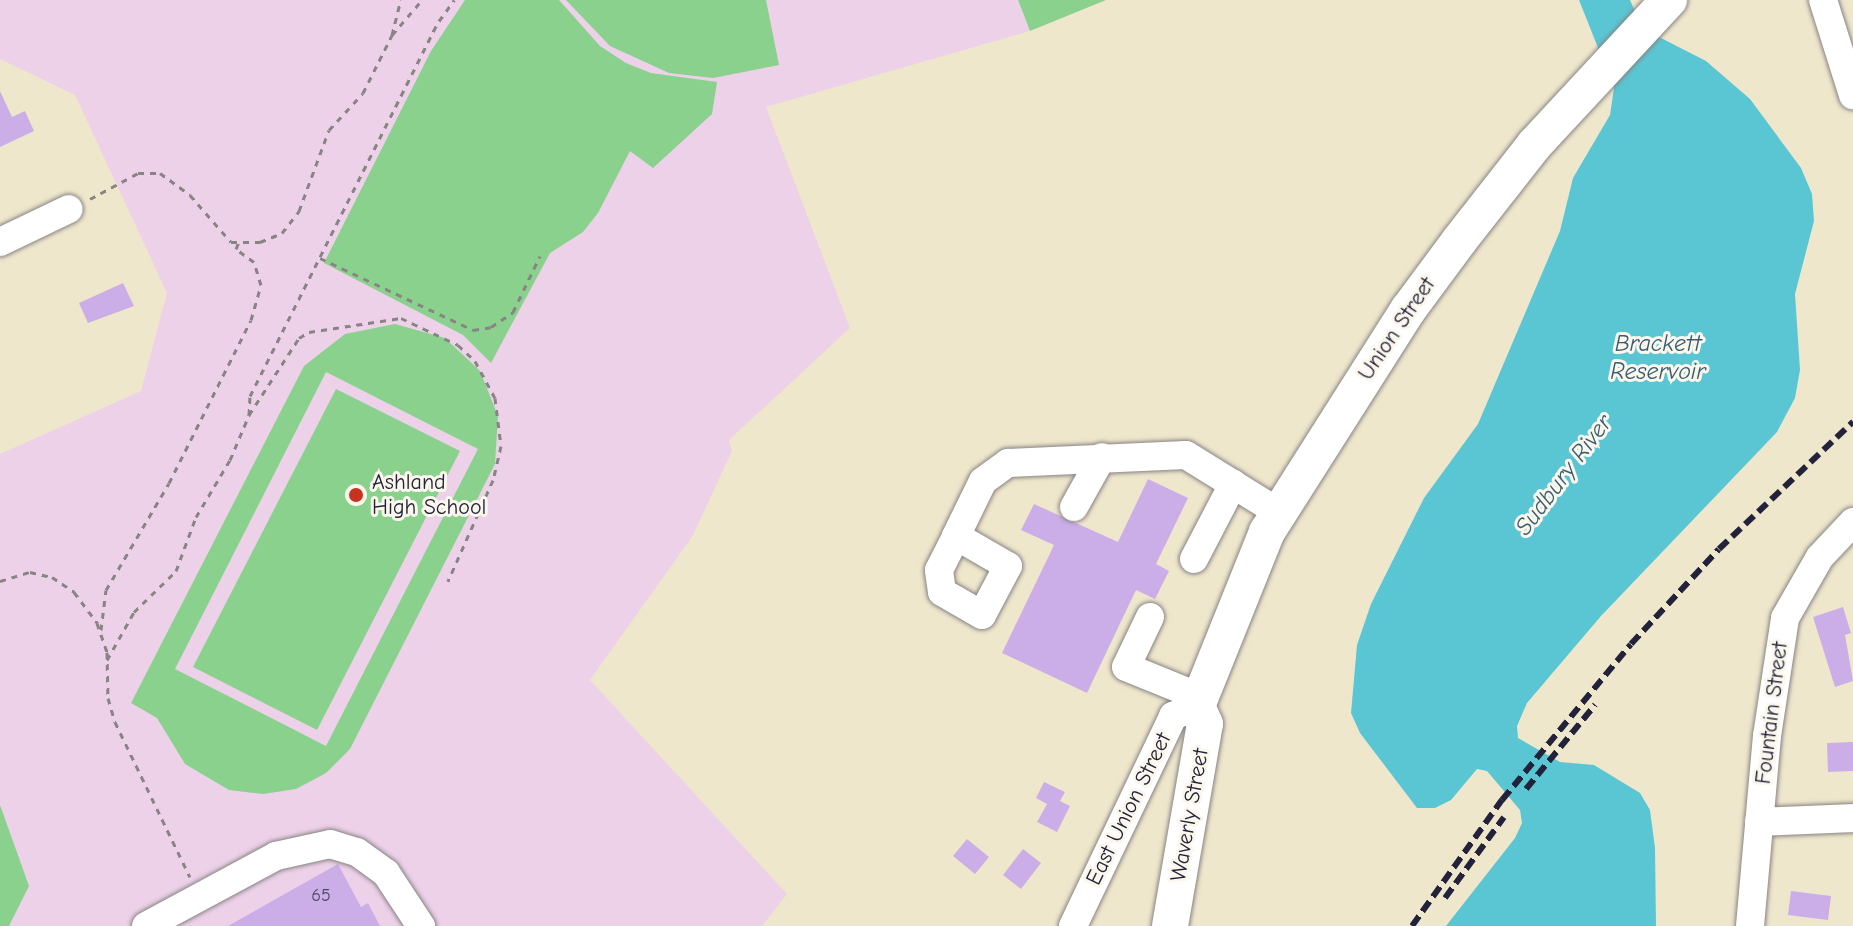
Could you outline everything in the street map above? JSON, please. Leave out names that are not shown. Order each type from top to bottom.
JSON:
[{"type":"main road","name":"Union Street","points":[[1199,702],[1278,512],[1417,299],[1535,144],[1662,7]]},
{"type":"main road","name":"Waverly Street","points":[[1170,926],[1205,724],[1199,702]]},
{"type":"street","points":[[1823,0],[1853,95]]},
{"type":"street","points":[[0,242],[69,209]]},
{"type":"street","points":[[956,536],[983,481],[1008,463],[1186,455],[1278,512]]},
{"type":"street","points":[[1074,507],[1102,457]]},
{"type":"street","points":[[1194,559],[1233,484]]},
{"type":"street","name":"Fountain Street","points":[[1750,926],[1775,669],[1785,618],[1820,557],[1853,522]]},
{"type":"street","points":[[1150,617],[1126,667],[1199,702]]},
{"type":"street","name":"East Union Street","points":[[1073,926],[1173,716],[1199,702]]},
{"type":"street","points":[[1759,822],[1853,818]]},
{"type":"street","points":[[146,926],[276,856],[330,844],[357,852],[386,873],[421,926]]},
{"type":"path","points":[[69,209],[138,173],[160,173],[190,195],[222,235],[239,241],[271,239],[292,222],[317,172],[329,130],[363,93],[392,35],[401,0]]},
{"type":"path","points":[[392,35],[422,0]]},
{"type":"path","points":[[249,415],[250,396],[454,0]]},
{"type":"path","points":[[201,897],[119,732],[108,698],[107,660],[101,630],[106,590],[169,483],[251,320],[261,285],[254,262],[236,249],[239,241]]},
{"type":"path","points":[[320,258],[473,330],[491,327],[513,312],[540,256]]},
{"type":"path","points":[[107,660],[134,612],[176,571],[249,415],[299,338],[309,332],[401,318],[458,345],[475,361],[495,398],[501,446],[493,480],[448,581]]},
{"type":"path","points":[[0,581],[30,572],[52,577],[74,592],[101,630]]},
{"type":"shaded area","name":"Ashland High School","points":[[0,0],[1018,0],[1030,31],[766,107],[850,328],[729,440],[732,451],[692,537],[590,680],[787,894],[762,926],[0,926],[0,454],[141,391],[167,293],[75,95],[0,59]]},
{"type":"green space","points":[[465,0],[559,0],[600,46],[626,63],[651,73],[717,82],[712,114],[653,168],[630,151],[598,213],[583,232],[550,253],[491,363],[463,335],[324,263],[431,51]]},
{"type":"green space","points":[[566,0],[766,0],[779,65],[713,78],[669,73],[610,46]]},
{"type":"green space","points":[[1018,0],[1106,0],[1030,31]]},
{"type":"green space","points":[[395,324],[445,338],[480,371],[498,416],[495,464],[350,749],[326,773],[296,789],[263,794],[229,790],[185,764],[157,718],[131,703],[304,366],[345,334]],"holes":[[[326,372],[478,449],[326,746],[175,669]]]},
{"type":"green space","points":[[336,389],[460,451],[317,730],[193,667]]},
{"type":"green space","points":[[0,805],[29,886],[9,926],[0,926]]},
{"type":"water","name":"Brackett Reservoir","points":[[1579,0],[1630,0],[1637,16],[1659,37],[1706,61],[1750,99],[1801,168],[1812,194],[1814,221],[1795,294],[1800,370],[1795,398],[1777,432],[1601,616],[1527,703],[1517,726],[1518,738],[1560,762],[1594,765],[1640,793],[1650,810],[1655,848],[1656,926],[1446,926],[1515,838],[1522,823],[1520,810],[1487,771],[1477,769],[1451,800],[1435,808],[1417,808],[1360,733],[1351,713],[1357,645],[1371,604],[1424,498],[1478,424],[1560,231],[1573,178],[1610,115],[1614,88]]},
{"type":"building","points":[[0,91],[12,117],[25,111],[34,131],[0,147]]},
{"type":"building","points":[[123,283],[134,306],[88,323],[79,303]]},
{"type":"building","points":[[1148,479],[1188,498],[1156,564],[1169,571],[1155,599],[1136,590],[1087,693],[1002,653],[1054,545],[1021,530],[1034,504],[1118,542]]},
{"type":"building","points":[[1843,607],[1851,633],[1845,635],[1853,681],[1835,687],[1813,617]]},
{"type":"building","points":[[1853,742],[1853,771],[1828,772],[1827,743]]},
{"type":"building","points":[[1044,782],[1065,792],[1060,801],[1070,806],[1057,832],[1037,822],[1047,804],[1036,798]]},
{"type":"building","points":[[967,839],[989,857],[975,874],[953,856]]},
{"type":"building","points":[[1023,849],[1041,863],[1021,889],[1003,875]]},
{"type":"building","points":[[338,864],[361,907],[368,903],[380,926],[228,926]]},
{"type":"building","points":[[1791,891],[1831,896],[1828,920],[1788,915]]},
{"type":"railway","points":[[1412,926],[1502,800],[1631,644],[1719,549],[1853,422]]},
{"type":"railway","points":[[1526,789],[1595,705]]},
{"type":"railway","points":[[1445,898],[1504,817]]},
{"type":"place","name":"Ashland High School","points":[[356,495]]},
{"type":"water label","name":"Sudbury River","points":[[1564,475]]}]
